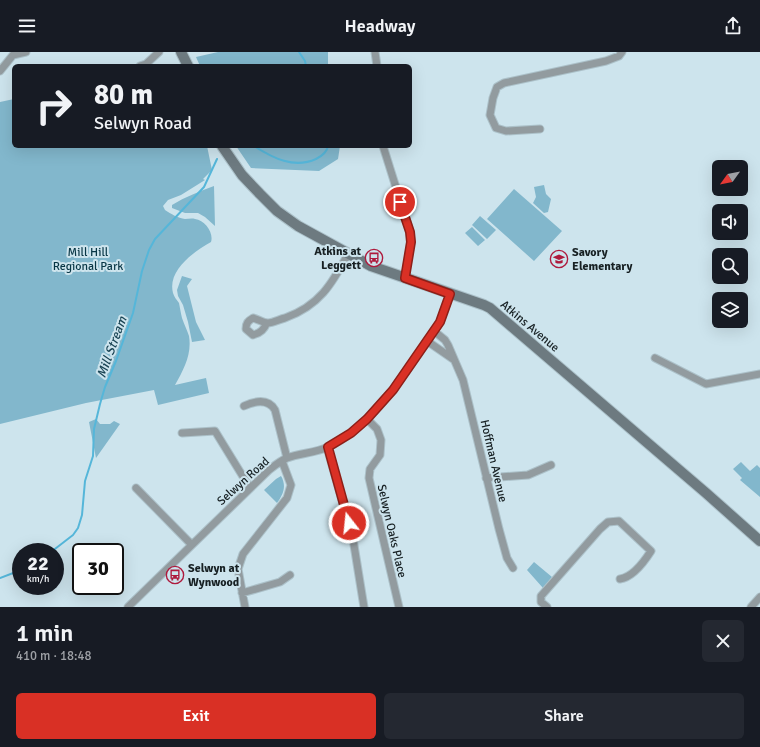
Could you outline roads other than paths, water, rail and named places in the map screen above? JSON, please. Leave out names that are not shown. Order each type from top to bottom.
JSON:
[{"type":"street","points":[[0,71],[13,55],[26,52]]},
{"type":"street","points":[[146,64],[159,52]]},
{"type":"street","points":[[181,52],[187,64]]},
{"type":"street","points":[[374,52],[377,64]]},
{"type":"street","points":[[540,129],[506,131],[496,128],[490,115],[493,98],[497,87],[504,83],[606,61],[619,56],[622,52]]},
{"type":"street","name":"Atkins Avenue","points":[[223,148],[242,175],[277,211],[298,226],[371,266],[490,308],[760,541]]},
{"type":"street","points":[[384,148],[410,232],[411,242],[405,278]]},
{"type":"street","points":[[267,323],[298,313],[321,296],[332,283],[348,254]]},
{"type":"street","name":"Selwyn Road","points":[[128,607],[191,544],[269,470],[285,460],[328,447],[351,433],[367,419],[393,390],[440,322],[450,294]]},
{"type":"street","name":"Hoffman Avenue","points":[[434,331],[445,340],[453,359],[460,370],[507,558],[513,568]]},
{"type":"street","name":"Hoffman Avenue","points":[[427,341],[453,359]]},
{"type":"street","points":[[655,358],[706,384],[760,374]]},
{"type":"street","points":[[244,406],[257,401],[268,403],[275,410],[291,485],[287,498],[243,554],[238,569],[245,607]]},
{"type":"street","name":"Selwyn Oaks Place","points":[[367,419],[377,430],[381,440],[380,455],[370,469],[369,478],[399,607]]},
{"type":"street","points":[[182,433],[215,431],[250,488]]},
{"type":"street","points":[[328,447],[354,539],[364,607]]},
{"type":"street","points":[[486,478],[528,475],[551,465]]},
{"type":"street","points":[[136,488],[191,544]]},
{"type":"street","points":[[547,607],[541,602],[541,596],[608,522],[619,521],[651,551],[643,562],[626,578],[620,579]]},
{"type":"street","points":[[242,593],[280,582],[290,575]]},
{"type":"street","points":[[750,607],[760,597]]},
{"type":"waterway","name":"Mill Stream","points":[[299,52],[306,64]]},
{"type":"waterway","name":"Mill Stream","points":[[258,148],[284,161],[300,163],[318,158],[327,148]]},
{"type":"waterway","name":"Mill Stream","points":[[63,543],[73,535],[78,528],[82,515],[85,481],[93,456],[94,429],[100,404],[133,313],[142,271],[149,250],[155,239],[204,187],[217,159]]},
{"type":"waterway","name":"Mill Stream","points":[[0,578],[12,573]]},
{"type":"place","name":"Atkins at Leggett","points":[[374,258]]},
{"type":"place","name":"Savory Elementary","points":[[559,259]]},
{"type":"place","name":"Selwyn at Wynwood","points":[[175,575]]},
{"type":"park label","name":"Mill Hill Regional Park","points":[[88,259]]}]
